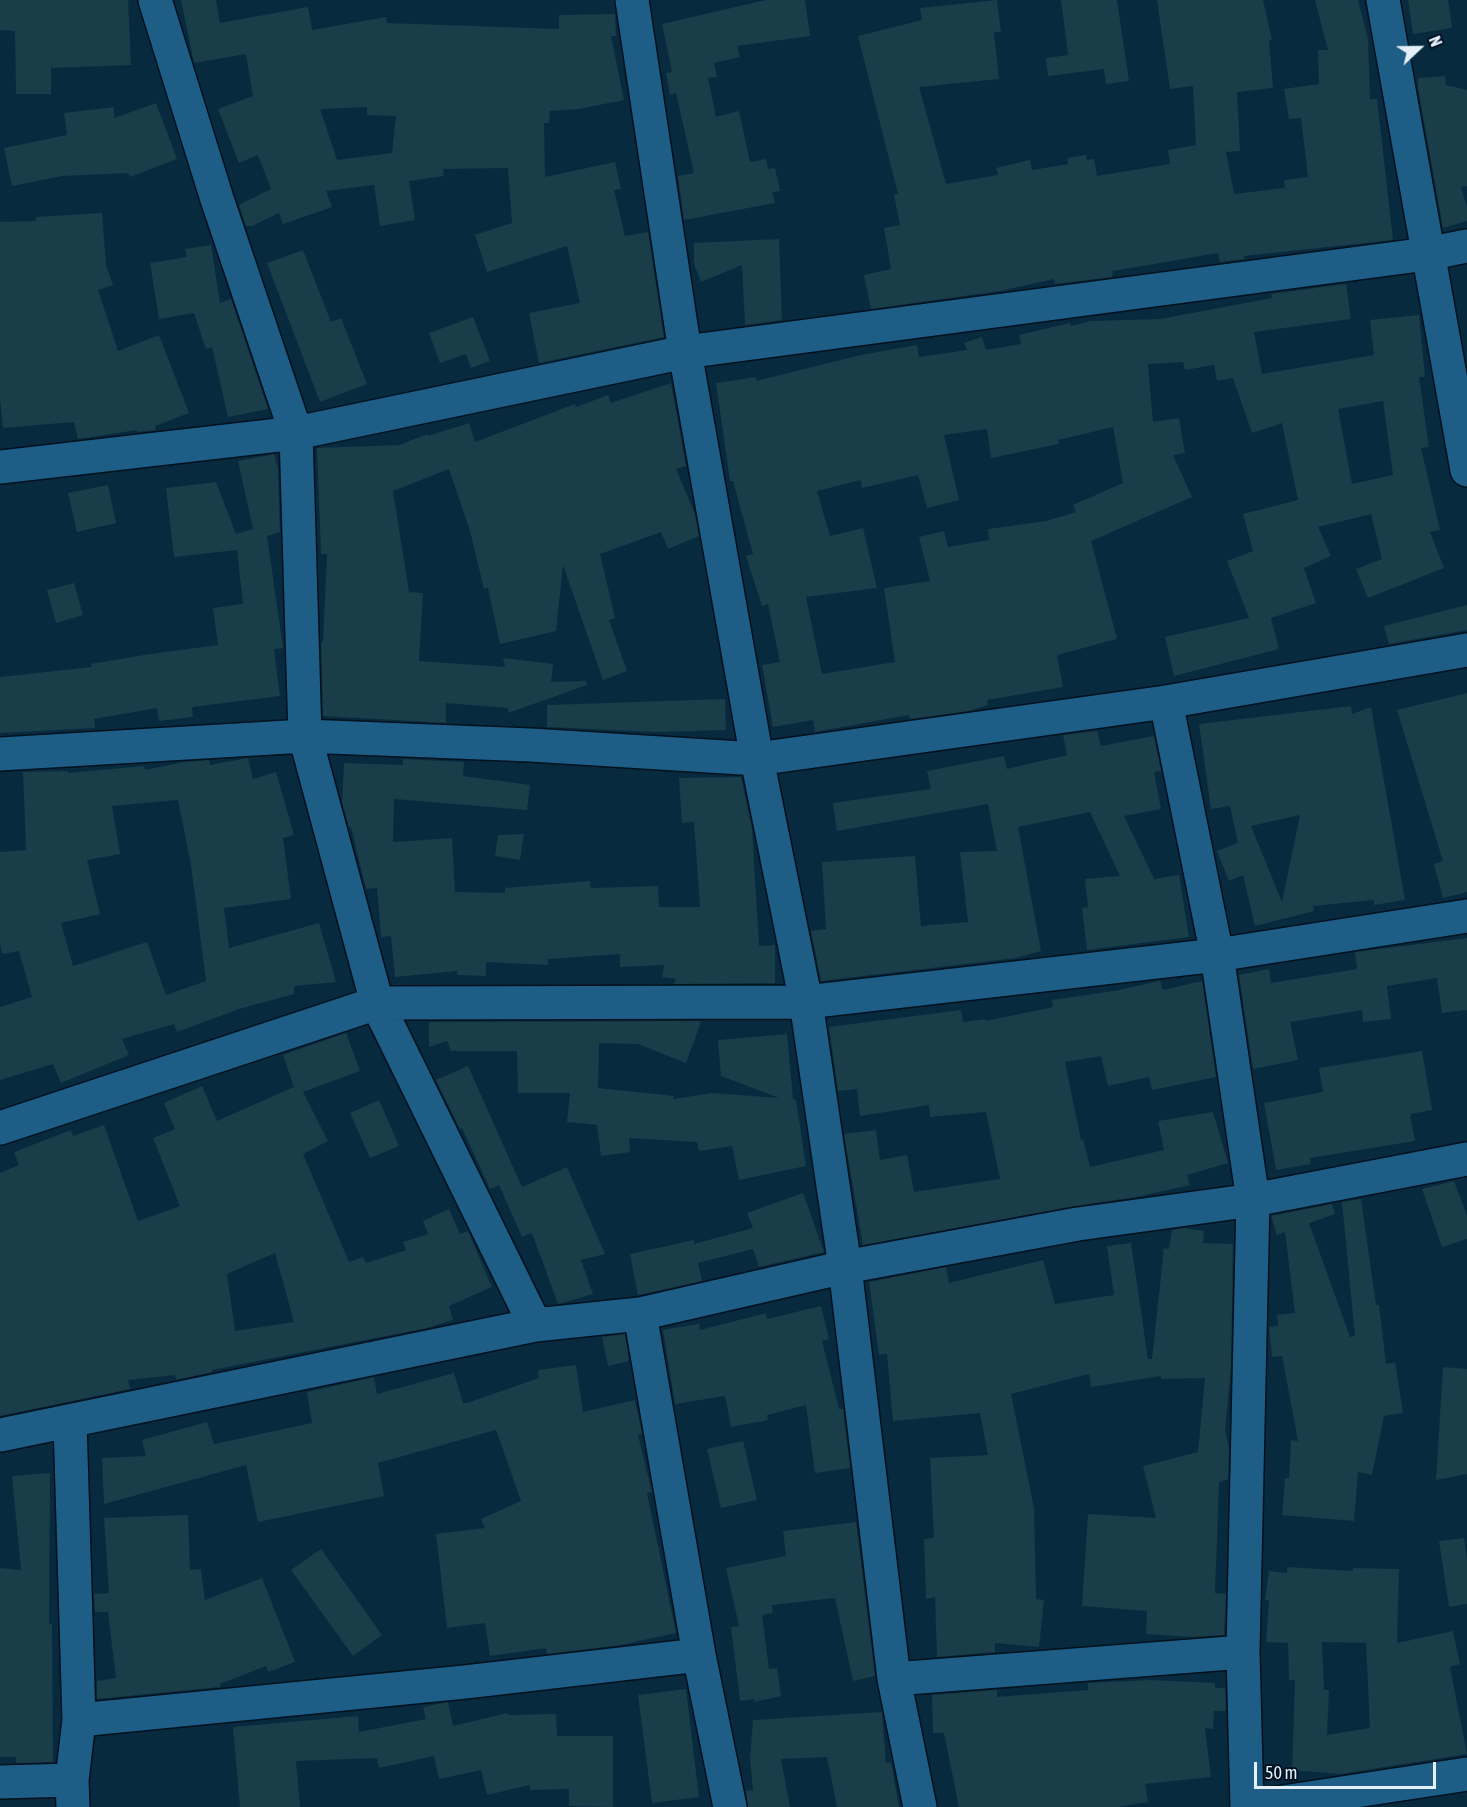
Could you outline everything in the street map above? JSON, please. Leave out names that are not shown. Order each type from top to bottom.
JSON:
[{"type":"street","points":[[155,0],[217,199],[296,433],[306,736],[377,1003],[535,1325]]},
{"type":"street","points":[[632,0],[685,352],[757,759],[806,1002],[845,1267],[894,1679],[921,1807]]},
{"type":"street","points":[[1383,0],[1426,254],[1467,470]]},
{"type":"street","points":[[0,467],[296,433],[685,352],[1426,254],[1467,246]]},
{"type":"street","points":[[0,754],[306,736],[531,745],[757,759],[1166,702],[1467,650]]},
{"type":"street","points":[[1166,702],[1217,955],[1253,1200],[1243,1652],[1249,1807],[1467,1774]]},
{"type":"street","points":[[0,1128],[377,1003],[806,1002],[1217,955],[1467,916]]},
{"type":"street","points":[[0,1435],[535,1325],[640,1314],[845,1267],[1078,1224],[1253,1200],[1467,1159]]},
{"type":"street","points":[[640,1314],[699,1655],[730,1807]]},
{"type":"street","points":[[0,1782],[72,1793],[79,1720],[70,1422]]},
{"type":"street","points":[[894,1679],[1243,1652]]},
{"type":"street","points":[[79,1720],[465,1682],[699,1655]]},
{"type":"building","points":[[0,0],[128,0],[131,65],[51,68],[51,94],[16,94],[15,31],[0,30]]},
{"type":"building","points":[[181,0],[216,0],[220,23],[308,7],[312,30],[386,17],[387,23],[559,29],[559,15],[615,14],[616,36],[611,36],[624,100],[579,109],[550,111],[549,123],[544,123],[545,177],[615,162],[621,189],[614,190],[625,236],[648,232],[664,337],[539,363],[529,313],[580,303],[567,246],[487,272],[475,235],[512,223],[508,168],[443,169],[444,176],[409,181],[415,220],[380,226],[374,185],[326,191],[332,207],[283,224],[279,213],[252,226],[246,226],[239,205],[271,189],[258,155],[239,163],[218,109],[253,96],[246,54],[194,63]],"holes":[[[367,107],[367,115],[396,116],[392,153],[337,160],[320,109]]]},
{"type":"building","points":[[766,0],[805,0],[810,36],[737,46],[740,57],[714,63],[717,77],[708,78],[716,117],[739,111],[750,162],[766,159],[768,169],[775,168],[780,191],[772,192],[775,203],[684,220],[678,176],[694,173],[676,93],[670,95],[666,73],[672,72],[662,24]]},
{"type":"building","points":[[997,0],[1001,32],[994,32],[999,79],[919,87],[946,184],[998,175],[996,168],[1030,160],[1032,170],[1068,164],[1067,158],[1086,155],[1087,160],[1094,159],[1097,176],[1170,164],[1168,150],[1196,145],[1193,86],[1170,89],[1157,0],[1263,0],[1272,40],[1269,41],[1273,88],[1237,92],[1240,151],[1226,152],[1234,194],[1285,188],[1284,180],[1308,177],[1301,118],[1289,119],[1284,89],[1319,84],[1318,50],[1328,50],[1315,0],[1358,0],[1368,39],[1370,99],[1377,99],[1393,240],[1244,256],[1245,259],[1220,262],[1218,253],[1113,271],[1112,277],[1055,284],[1054,279],[1000,291],[871,309],[864,275],[891,269],[884,228],[900,225],[894,195],[898,194],[858,36],[922,20],[920,8]]},
{"type":"building","points":[[1061,0],[1117,0],[1129,81],[1106,84],[1104,69],[1048,76],[1046,58],[1068,55]]},
{"type":"building","points":[[1408,0],[1448,0],[1452,28],[1413,34]]},
{"type":"building","points":[[1445,76],[1446,85],[1467,90],[1467,186],[1461,187],[1467,207],[1467,221],[1443,228],[1418,78]]},
{"type":"building","points":[[156,103],[177,159],[130,177],[128,173],[62,176],[12,186],[4,148],[67,135],[64,113],[114,107],[114,118]]},
{"type":"building","points":[[102,213],[106,265],[113,285],[98,290],[118,351],[159,335],[189,413],[155,426],[156,430],[137,432],[137,430],[78,439],[74,422],[3,428],[0,399],[0,222],[36,221],[36,217]]},
{"type":"building","points":[[779,239],[782,320],[745,325],[742,265],[701,282],[694,264],[694,243]]},
{"type":"building","points":[[211,245],[220,303],[231,299],[268,409],[228,417],[212,347],[206,349],[194,313],[159,319],[150,263],[187,257],[185,249]]},
{"type":"building","points":[[303,250],[331,322],[341,318],[367,384],[320,402],[267,263]]},
{"type":"building","points":[[1346,284],[1351,319],[1254,332],[1262,374],[1374,355],[1370,320],[1419,315],[1425,377],[1419,377],[1429,447],[1421,448],[1440,530],[1430,532],[1444,568],[1368,598],[1356,569],[1382,559],[1371,514],[1318,527],[1331,556],[1304,568],[1316,603],[1271,618],[1279,649],[1174,676],[1165,637],[1249,618],[1227,561],[1253,551],[1243,514],[1298,500],[1282,423],[1252,433],[1233,378],[1217,381],[1214,365],[1185,370],[1183,362],[1148,364],[1153,422],[1179,418],[1185,453],[1173,455],[1192,497],[1091,541],[1117,639],[1057,655],[1063,687],[987,700],[988,705],[969,711],[910,719],[909,715],[815,732],[813,720],[773,727],[762,665],[780,662],[768,604],[762,606],[746,556],[753,554],[733,481],[730,481],[716,383],[756,377],[756,381],[861,355],[917,345],[919,357],[967,350],[964,343],[982,337],[986,350],[1021,344],[1019,335],[1070,323],[1071,326],[1090,321],[1160,319],[1272,298],[1271,294]],"holes":[[[1383,401],[1393,475],[1352,484],[1338,409]],[[1113,427],[1123,483],[1073,505],[1076,512],[1046,521],[988,529],[989,540],[948,547],[944,531],[919,537],[930,581],[884,588],[895,662],[822,674],[806,597],[877,588],[863,528],[830,536],[817,491],[861,480],[862,488],[918,475],[927,508],[959,500],[944,435],[987,429],[991,458],[1059,444],[1058,440]]]},
{"type":"building","points":[[473,317],[490,361],[471,368],[466,354],[440,363],[429,333]]},
{"type":"building","points":[[671,383],[686,466],[676,469],[695,514],[699,536],[668,549],[661,532],[600,554],[615,618],[609,620],[627,671],[603,680],[563,565],[556,631],[500,644],[488,588],[484,589],[470,531],[449,469],[393,491],[409,592],[423,593],[419,661],[505,667],[503,658],[553,664],[551,682],[586,681],[587,685],[508,713],[508,708],[446,703],[446,723],[323,716],[321,642],[323,642],[327,554],[321,554],[317,448],[400,445],[427,434],[428,436],[469,423],[475,442],[575,404],[576,407],[608,395],[611,403]]},
{"type":"building","points":[[274,454],[278,468],[280,532],[267,536],[283,648],[274,649],[280,696],[192,707],[193,717],[159,721],[157,708],[94,719],[95,728],[0,733],[0,677],[92,667],[91,664],[218,645],[213,608],[243,604],[237,550],[174,557],[166,488],[216,482],[236,534],[253,529],[238,461]]},
{"type":"building","points":[[108,485],[116,523],[77,532],[68,493]]},
{"type":"building","points":[[74,583],[83,615],[56,623],[47,590]]},
{"type":"building","points":[[1467,605],[1467,630],[1389,644],[1384,626]]},
{"type":"building","points":[[1467,693],[1467,892],[1443,898],[1434,864],[1443,861],[1397,710]]},
{"type":"building","points":[[725,699],[726,730],[656,732],[547,727],[547,705]]},
{"type":"building","points":[[1351,706],[1352,714],[1371,707],[1405,900],[1374,905],[1374,900],[1313,906],[1314,911],[1255,926],[1243,875],[1229,881],[1217,851],[1238,843],[1230,806],[1211,809],[1199,724]],"holes":[[[1300,815],[1282,902],[1251,826]]]},
{"type":"building","points":[[1097,731],[1101,746],[1154,736],[1161,771],[1154,772],[1161,809],[1124,816],[1154,879],[1179,875],[1189,937],[1087,950],[1082,908],[1088,907],[1085,879],[1120,876],[1090,812],[1018,827],[1041,951],[1016,958],[821,981],[811,931],[826,929],[822,862],[915,856],[921,926],[968,922],[960,852],[997,851],[988,804],[837,831],[833,803],[931,789],[927,771],[1004,756],[1007,769],[1067,755],[1063,735]]},
{"type":"building","points":[[248,758],[253,779],[276,772],[294,835],[283,838],[291,899],[224,908],[229,948],[319,923],[336,982],[294,986],[294,994],[239,1009],[177,1032],[174,1024],[122,1039],[129,1055],[61,1083],[53,1064],[0,1080],[0,1007],[32,997],[19,951],[2,954],[0,944],[0,852],[26,850],[23,772],[68,771],[68,773],[144,766],[145,770],[184,762],[209,760],[210,765]],"holes":[[[178,800],[191,865],[206,981],[166,995],[147,942],[73,966],[61,923],[100,914],[87,860],[120,854],[112,806]]]},
{"type":"building","points":[[403,759],[464,762],[463,776],[530,785],[527,810],[394,799],[393,842],[452,838],[455,892],[505,893],[505,888],[590,881],[591,888],[658,886],[659,907],[700,907],[694,822],[682,823],[679,778],[741,777],[752,829],[759,946],[775,945],[775,983],[674,984],[676,979],[662,977],[664,965],[620,967],[620,954],[548,959],[548,965],[486,962],[486,976],[457,975],[457,971],[395,977],[391,936],[381,937],[377,888],[366,889],[351,827],[349,827],[342,802],[344,763],[403,765]]},
{"type":"building","points":[[524,834],[520,860],[495,856],[498,835]]},
{"type":"building","points":[[1467,938],[1467,1010],[1442,1013],[1437,978],[1387,986],[1391,1019],[1363,1022],[1362,1010],[1290,1022],[1298,1060],[1253,1069],[1239,975],[1269,969],[1271,983],[1357,969],[1355,952]]},
{"type":"building","points":[[1160,981],[1163,990],[1202,981],[1216,1077],[1152,1090],[1149,1077],[1108,1086],[1101,1056],[1065,1062],[1081,1140],[1083,1139],[1090,1167],[1164,1150],[1158,1121],[1213,1112],[1228,1163],[1187,1175],[1190,1185],[1136,1197],[863,1245],[844,1134],[876,1130],[880,1160],[907,1155],[914,1192],[1000,1179],[986,1112],[930,1117],[929,1105],[860,1116],[857,1089],[838,1091],[829,1027],[961,1010],[963,1022],[986,1019],[986,1021],[1053,1007],[1052,1000],[1114,991]]},
{"type":"building","points":[[429,1022],[701,1022],[686,1063],[638,1044],[599,1043],[598,1088],[674,1096],[673,1099],[712,1093],[779,1098],[721,1076],[718,1040],[787,1034],[793,1099],[796,1100],[806,1166],[739,1180],[732,1146],[699,1151],[697,1142],[629,1138],[630,1152],[601,1156],[597,1125],[567,1122],[570,1093],[518,1093],[517,1051],[451,1051],[447,1041],[429,1047]]},
{"type":"building","points":[[346,1033],[360,1071],[303,1092],[328,1141],[303,1154],[349,1262],[363,1257],[366,1263],[406,1250],[403,1242],[428,1234],[423,1221],[449,1209],[460,1234],[468,1231],[492,1287],[449,1306],[453,1320],[427,1328],[212,1370],[212,1372],[176,1380],[175,1375],[128,1380],[130,1389],[0,1416],[0,1173],[19,1165],[14,1152],[71,1130],[73,1136],[104,1125],[138,1221],[180,1206],[153,1138],[175,1129],[164,1103],[202,1086],[217,1121],[294,1087],[283,1055]],"holes":[[[275,1253],[294,1322],[235,1331],[227,1274]]]},
{"type":"building","points":[[1422,1051],[1432,1110],[1410,1114],[1415,1141],[1310,1158],[1311,1164],[1276,1170],[1264,1103],[1323,1092],[1319,1068]]},
{"type":"building","points":[[468,1066],[522,1187],[567,1167],[605,1254],[581,1260],[593,1294],[558,1304],[532,1233],[522,1237],[499,1185],[490,1189],[462,1128],[460,1129],[436,1080]]},
{"type":"building","points":[[379,1100],[399,1146],[370,1158],[350,1113]]},
{"type":"building","points":[[1454,1181],[1467,1216],[1467,1239],[1442,1247],[1422,1189]]},
{"type":"building","points":[[803,1193],[824,1252],[759,1267],[753,1249],[698,1263],[702,1281],[638,1295],[630,1254],[694,1240],[694,1244],[753,1228],[747,1213]]},
{"type":"building","points":[[1361,1199],[1376,1305],[1379,1305],[1386,1364],[1395,1362],[1403,1413],[1384,1416],[1372,1475],[1358,1472],[1354,1521],[1282,1515],[1285,1478],[1289,1478],[1291,1440],[1298,1441],[1282,1356],[1272,1357],[1269,1327],[1278,1326],[1277,1315],[1295,1313],[1285,1232],[1277,1235],[1271,1216],[1332,1204],[1335,1214],[1309,1223],[1350,1337],[1355,1336],[1342,1202]]},
{"type":"building","points":[[1184,1228],[1204,1231],[1203,1243],[1233,1244],[1231,1367],[1225,1431],[1229,1448],[1228,1479],[1219,1482],[1215,1593],[1226,1594],[1224,1635],[1192,1637],[1146,1634],[1147,1611],[1082,1606],[1088,1514],[1156,1518],[1143,1466],[1198,1452],[1205,1378],[1161,1379],[1161,1376],[1091,1387],[1089,1374],[1011,1394],[1034,1508],[1036,1599],[1044,1600],[1039,1647],[995,1643],[995,1652],[937,1657],[935,1597],[926,1599],[924,1539],[934,1538],[930,1458],[988,1455],[980,1413],[893,1421],[887,1354],[879,1355],[869,1282],[946,1267],[949,1283],[1043,1260],[1055,1304],[1114,1295],[1107,1246],[1131,1243],[1148,1359],[1152,1359],[1164,1248],[1169,1249],[1172,1230]]},
{"type":"building","points":[[821,1306],[829,1339],[822,1341],[839,1409],[843,1409],[850,1468],[815,1473],[806,1405],[767,1415],[768,1420],[731,1427],[725,1396],[675,1404],[663,1330],[699,1324],[700,1330],[766,1313],[767,1319]]},
{"type":"building","points":[[625,1334],[629,1361],[608,1366],[602,1337]]},
{"type":"building","points":[[576,1365],[583,1412],[635,1400],[642,1434],[638,1435],[652,1492],[647,1493],[676,1633],[621,1645],[547,1654],[546,1648],[490,1656],[485,1623],[447,1628],[436,1534],[485,1528],[481,1519],[521,1501],[496,1430],[378,1463],[384,1496],[258,1522],[246,1465],[104,1504],[102,1458],[146,1456],[142,1440],[207,1422],[214,1444],[312,1423],[307,1392],[374,1377],[377,1394],[454,1373],[463,1403],[467,1403],[539,1378],[538,1370]]},
{"type":"building","points":[[1443,1367],[1467,1369],[1467,1474],[1436,1480]]},
{"type":"building","points":[[743,1441],[757,1500],[721,1508],[707,1449]]},
{"type":"building","points":[[50,1473],[49,1624],[52,1624],[53,1762],[16,1763],[16,1757],[0,1757],[0,1568],[21,1570],[12,1476]]},
{"type":"building","points":[[188,1515],[190,1570],[201,1569],[205,1600],[262,1578],[295,1662],[268,1672],[266,1666],[220,1684],[220,1687],[97,1699],[97,1681],[116,1678],[108,1612],[95,1612],[94,1594],[109,1593],[104,1518]]},
{"type":"building","points":[[856,1522],[875,1676],[853,1681],[835,1598],[772,1605],[773,1613],[762,1615],[769,1669],[777,1668],[781,1696],[754,1702],[754,1699],[740,1701],[731,1627],[739,1626],[726,1568],[786,1556],[783,1531]]},
{"type":"building","points":[[1464,1538],[1467,1559],[1467,1604],[1449,1607],[1439,1541]]},
{"type":"building","points":[[321,1549],[382,1635],[353,1656],[291,1570]]},
{"type":"building","points":[[1287,1567],[1353,1571],[1353,1568],[1399,1569],[1397,1643],[1453,1631],[1460,1664],[1450,1667],[1467,1754],[1340,1774],[1292,1770],[1295,1680],[1289,1680],[1288,1643],[1266,1642],[1269,1600],[1265,1600],[1269,1571],[1287,1573]],"holes":[[[1322,1642],[1366,1643],[1370,1728],[1327,1735],[1329,1690],[1324,1690]]]},
{"type":"building","points":[[1151,1680],[1215,1683],[1215,1688],[1225,1688],[1226,1711],[1214,1711],[1213,1729],[1205,1728],[1211,1777],[1145,1784],[1148,1802],[1118,1807],[959,1807],[944,1733],[933,1733],[932,1695],[997,1690],[997,1697],[1088,1690],[1088,1683]]},
{"type":"building","points":[[686,1689],[699,1797],[652,1803],[638,1695]]},
{"type":"building","points":[[448,1702],[453,1726],[507,1713],[508,1715],[556,1714],[557,1736],[613,1736],[613,1807],[569,1806],[569,1789],[530,1790],[530,1785],[487,1795],[481,1770],[439,1779],[434,1756],[379,1768],[377,1758],[296,1761],[300,1807],[240,1807],[233,1727],[358,1716],[359,1732],[426,1719],[423,1707]]},
{"type":"building","points":[[882,1712],[886,1763],[891,1762],[899,1807],[837,1807],[827,1757],[781,1759],[790,1807],[748,1807],[746,1791],[753,1790],[750,1759],[753,1720]]}]
